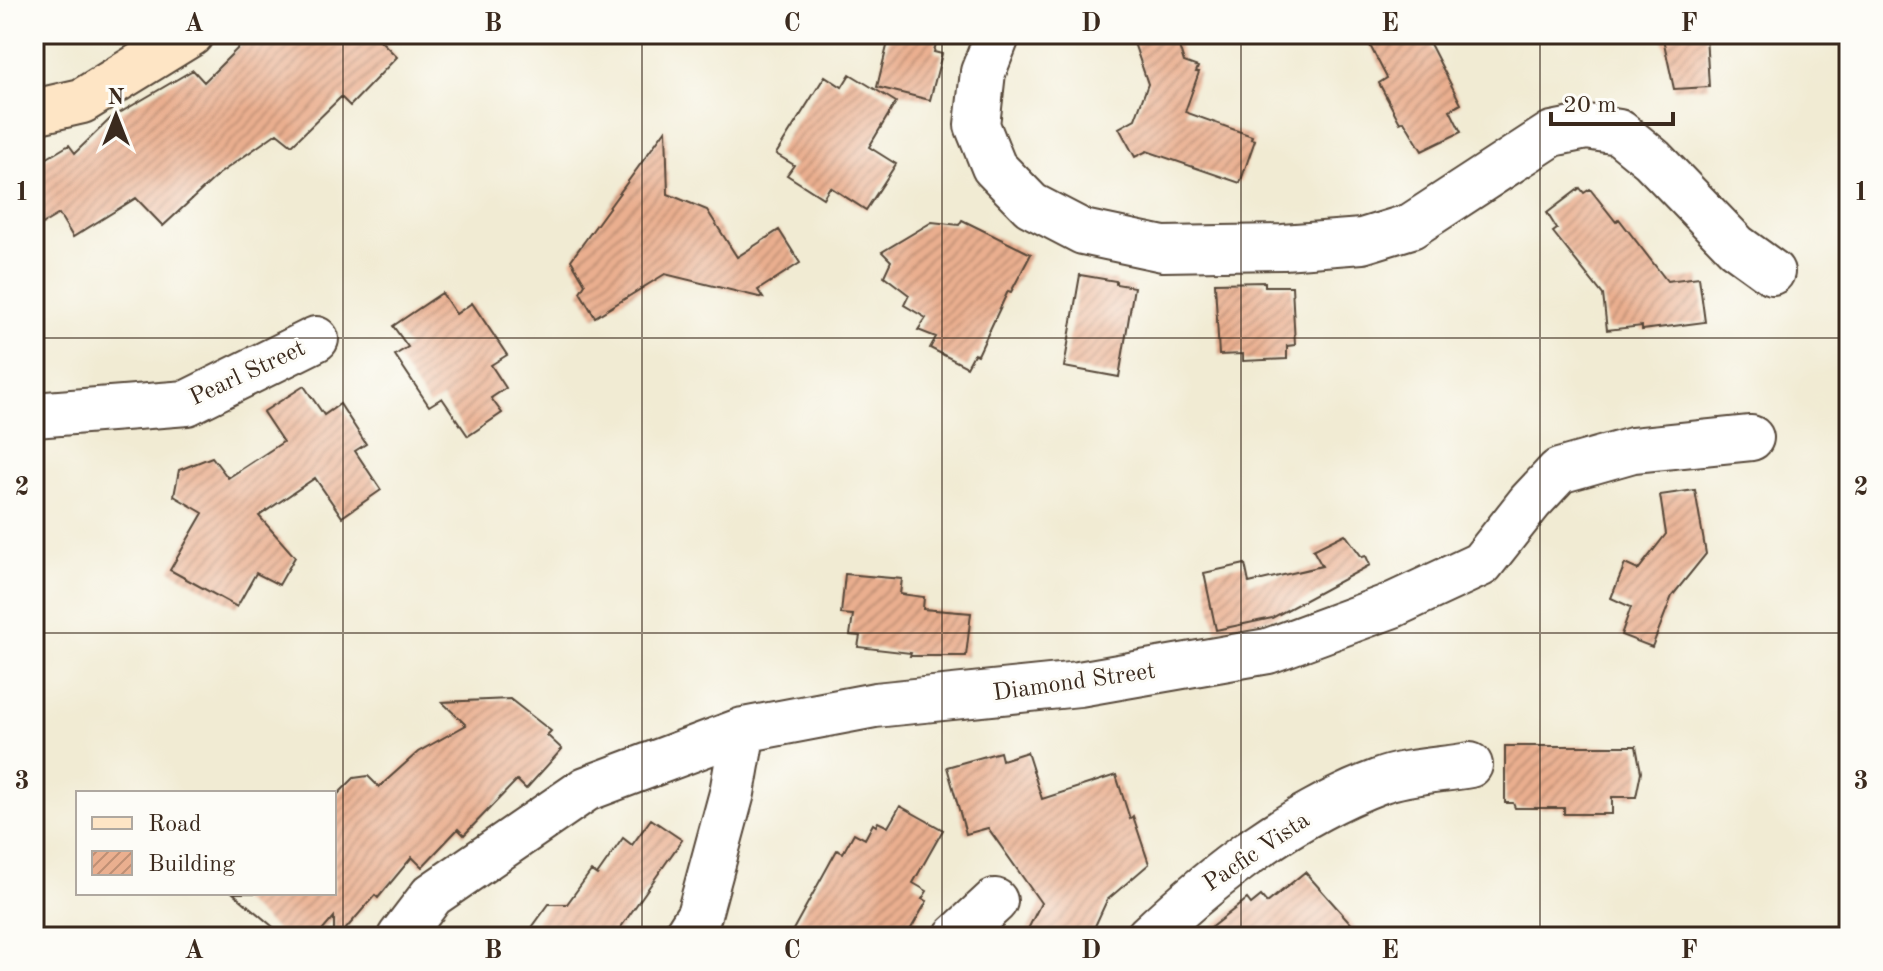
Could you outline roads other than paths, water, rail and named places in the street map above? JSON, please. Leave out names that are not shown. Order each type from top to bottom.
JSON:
[{"type":"street","points":[[34,112],[82,101],[191,34]]},
{"type":"street","points":[[998,34],[983,72],[977,125],[994,167],[1031,205],[1083,232],[1163,249],[1283,247],[1362,241],[1411,226],[1552,134],[1587,127],[1619,132],[1652,159],[1736,246],[1772,272]]},
{"type":"street","name":"Pearl Street","points":[[34,415],[187,403],[316,339]]},
{"type":"street","name":"Diamond Street","points":[[400,937],[432,895],[586,789],[743,730],[875,705],[1079,684],[1268,651],[1393,605],[1481,564],[1559,471],[1633,450],[1751,438]]},
{"type":"street","points":[[685,937],[699,915],[732,793],[743,730]]},
{"type":"street","name":"Pacfic Vista","points":[[1148,937],[1196,892],[1304,815],[1383,780],[1470,765]]},
{"type":"street","points":[[956,937],[995,901]]}]
